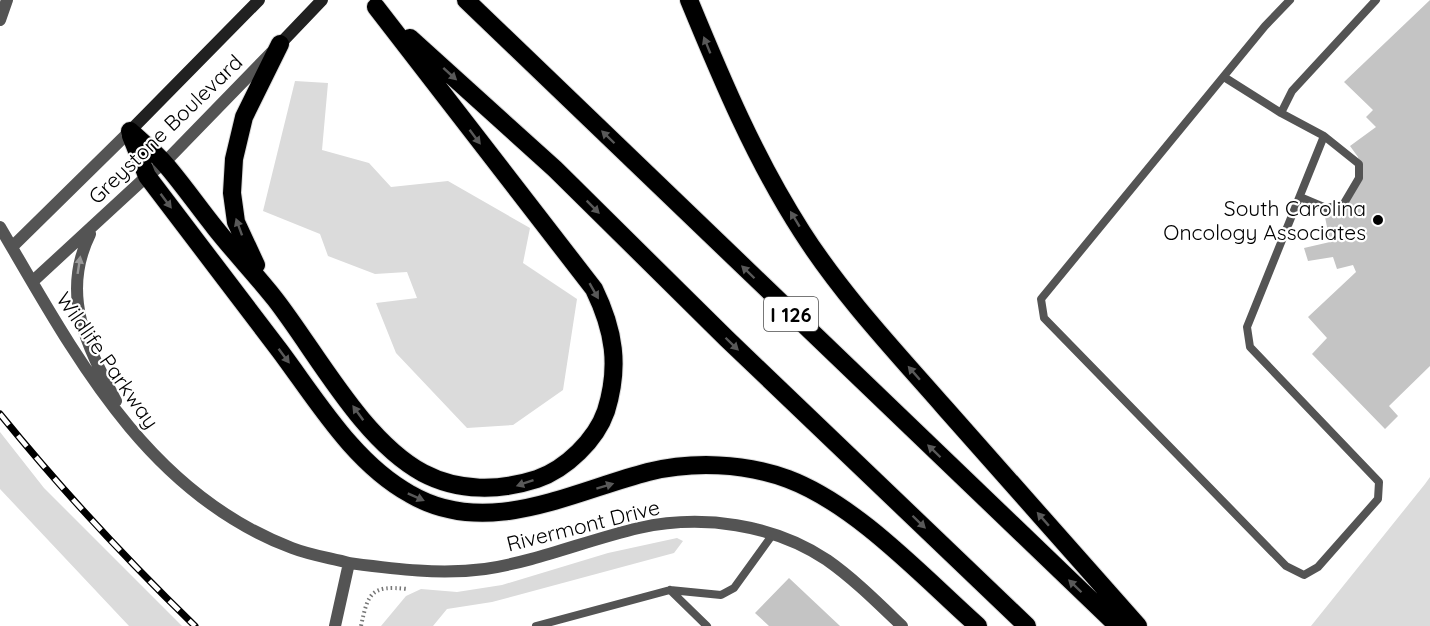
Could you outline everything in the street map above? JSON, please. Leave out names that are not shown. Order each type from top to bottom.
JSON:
[{"type":"highway","name":"I 126","points":[[466,0],[1118,626]]},
{"type":"highway","points":[[689,0],[732,104],[763,165],[802,232],[828,269],[883,337],[1138,626]]},
{"type":"highway","points":[[129,131],[164,163],[274,298],[374,434],[395,454],[424,473],[452,483],[476,487],[511,487],[541,477],[568,460],[590,440],[603,418],[615,369],[614,343],[606,315],[594,289],[372,4]]},
{"type":"highway","name":"I 126","points":[[372,4],[555,169],[727,339],[1028,626]]},
{"type":"highway","points":[[274,298],[236,222],[232,193],[234,159],[244,117],[280,44]]},
{"type":"highway","points":[[129,131],[147,176],[338,428],[384,478],[412,496],[445,508],[485,513],[516,512],[649,472],[690,466],[732,466],[762,472],[789,480],[849,513],[978,626]]},
{"type":"main road","name":"Greystone Boulevard","points":[[129,131],[259,0]]},
{"type":"main road","name":"Greystone Boulevard","points":[[280,44],[322,0]]},
{"type":"street","points":[[0,20],[7,0]]},
{"type":"street","name":"Greystone Boulevard","points":[[32,282],[164,163],[280,44]]},
{"type":"street","name":"Greystone Boulevard","points":[[12,247],[129,131]]},
{"type":"street","name":"Wildlife Parkway","points":[[0,227],[101,391],[135,436],[166,470],[206,500],[245,524],[292,548],[349,563]]},
{"type":"street","points":[[93,228],[81,251],[79,264],[77,291],[81,327],[89,351],[135,436]]},
{"type":"street","name":"Rivermont Drive","points":[[349,563],[425,572],[486,568],[668,523],[700,521],[736,524],[773,534],[826,560],[849,577],[902,626]]},
{"type":"street","points":[[335,626],[349,563]]},
{"type":"lane","points":[[1290,0],[1041,299],[1044,318],[1287,566],[1304,575],[1318,567],[1378,498],[1379,482],[1250,347],[1247,327],[1324,136]]},
{"type":"lane","points":[[1281,113],[1292,91],[1376,0]]},
{"type":"lane","points":[[1224,77],[1281,113],[1324,136],[1359,164],[1359,178],[1343,205],[1326,208],[1300,197]]},
{"type":"lane","points":[[536,626],[670,590],[721,595],[729,592],[773,534]]},
{"type":"lane","points":[[670,590],[707,626]]},
{"type":"path","points":[[361,626],[366,602],[372,593],[386,587],[407,589]]},
{"type":"shaded area","points":[[295,81],[328,83],[322,150],[369,163],[391,187],[448,181],[530,228],[523,263],[577,299],[563,390],[513,425],[467,428],[396,353],[376,303],[417,298],[407,272],[375,274],[328,256],[320,234],[263,211]]},
{"type":"shaded area","points":[[0,432],[44,488],[182,626],[129,626],[0,489]]},
{"type":"shaded area","points":[[1430,477],[1430,626],[1311,626],[1425,484]]},
{"type":"shaded area","points":[[677,538],[683,541],[674,553],[492,602],[447,609],[433,626],[381,626],[406,596],[421,589],[457,592],[502,585],[608,553]]},
{"type":"building","name":"South Carolina Oncology Associates","points":[[1430,0],[1430,366],[1389,406],[1398,416],[1385,429],[1312,354],[1327,338],[1308,317],[1356,272],[1353,265],[1337,269],[1333,257],[1308,261],[1304,248],[1330,242],[1324,212],[1343,205],[1361,173],[1358,157],[1350,146],[1376,127],[1366,117],[1373,110],[1344,82]]},
{"type":"building","points":[[789,578],[840,626],[769,626],[755,613]]},
{"type":"railway","points":[[0,414],[94,523],[195,626]]},
{"type":"place","name":"South Carolina Oncology Associates","points":[[1378,220]]}]
